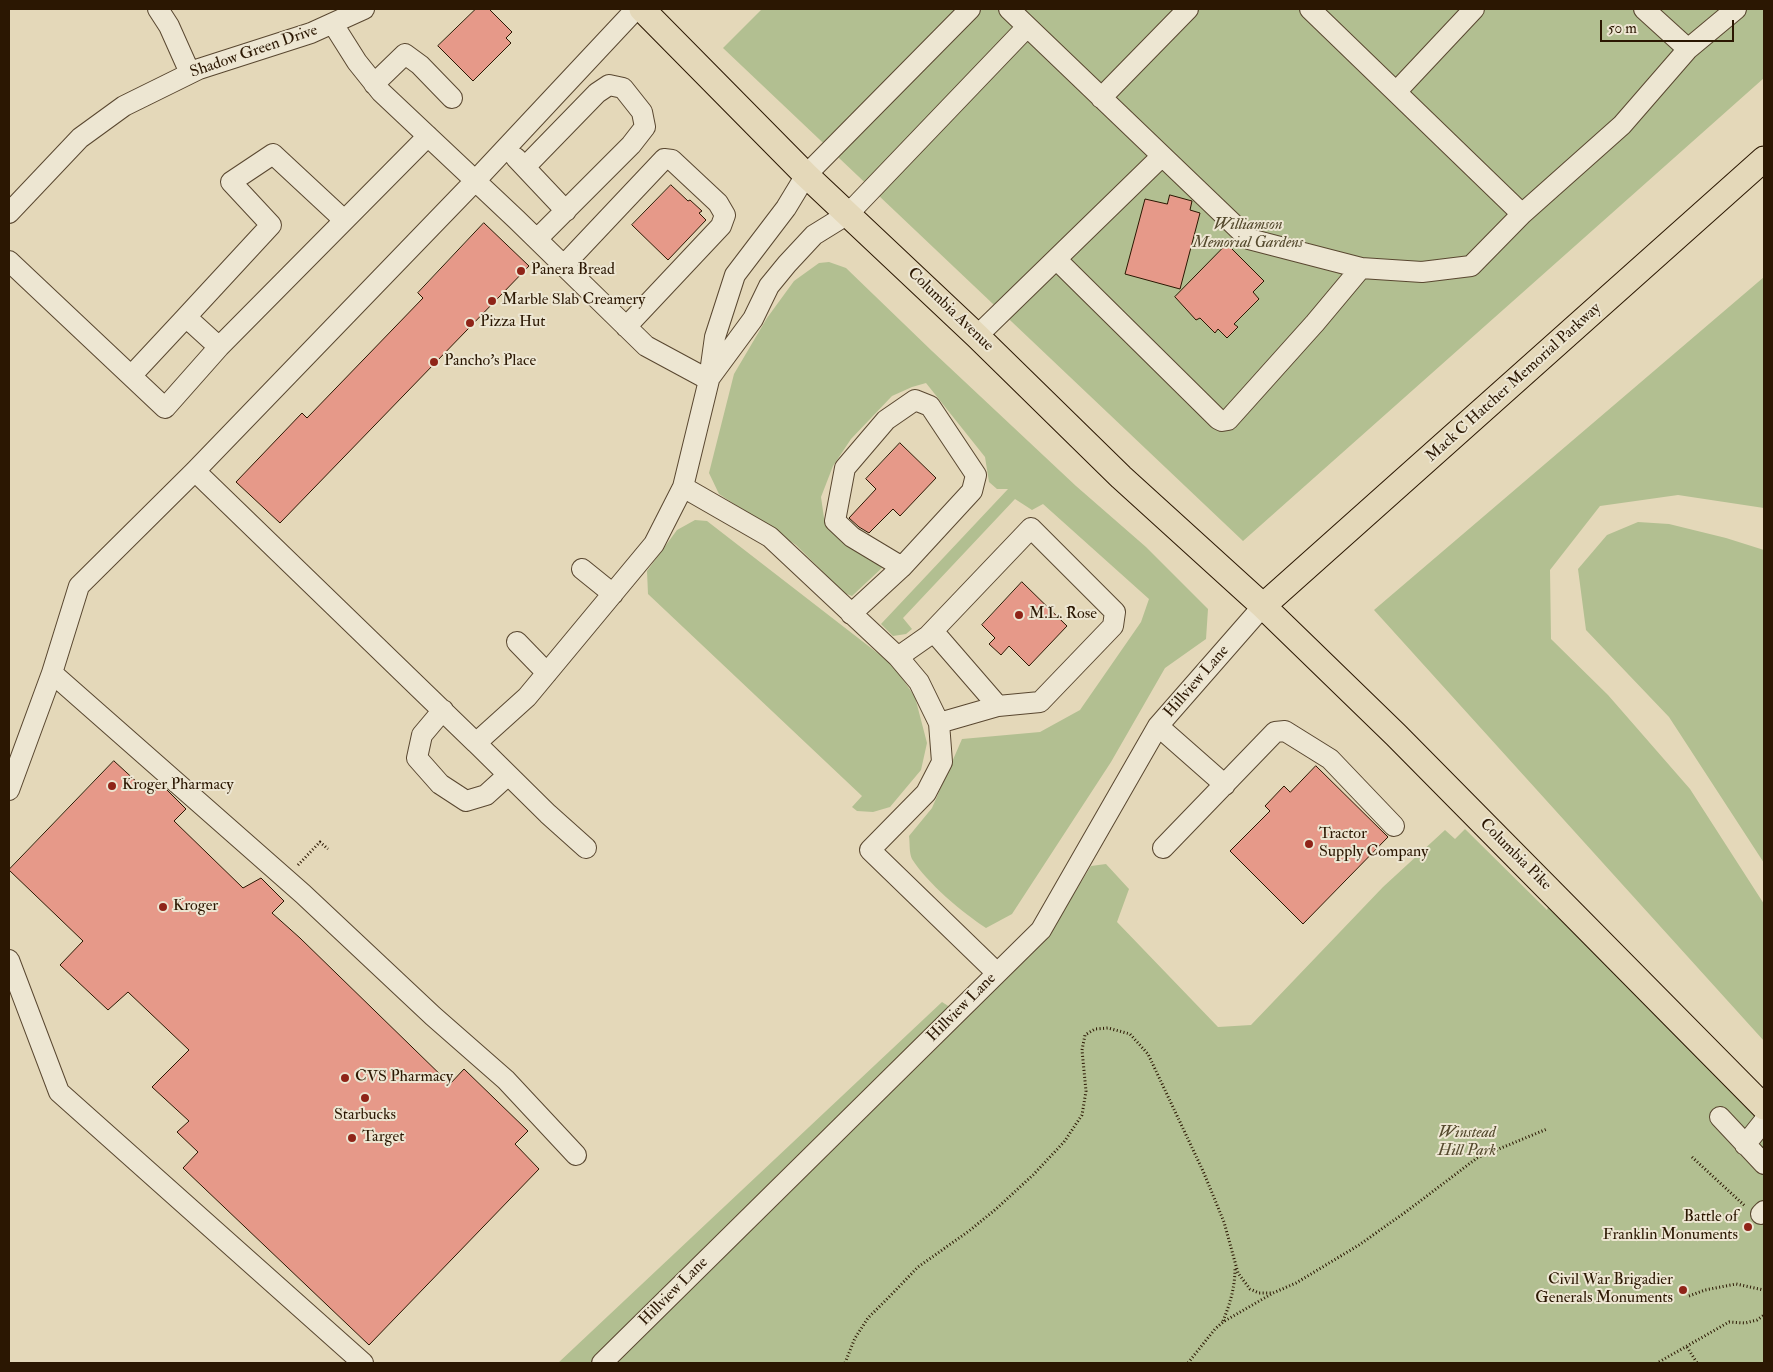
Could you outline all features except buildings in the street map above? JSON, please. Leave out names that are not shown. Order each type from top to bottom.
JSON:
[{"type":"main road","name":"Columbia Avenue","points":[[642,9],[806,175],[1121,477],[1263,606]]},
{"type":"main road","name":"Mack C Hatcher Memorial Parkway","points":[[1263,606],[1764,159]]},
{"type":"main road","name":"Columbia Pike","points":[[1263,606],[1396,735],[1764,1107]]},
{"type":"street","name":"Shadow Green Drive","points":[[9,212],[80,138],[124,106],[190,73],[311,34],[364,9]]},
{"type":"street","points":[[9,790],[52,673],[79,586],[195,471],[476,180],[636,9]]},
{"type":"street","points":[[476,743],[527,697],[654,544],[684,487],[709,380],[715,337],[735,275],[786,208],[806,175],[970,9]]},
{"type":"street","points":[[1009,9],[1249,240],[1361,268],[1422,272],[1471,266],[1522,214],[1622,124],[1688,49],[1736,9]]},
{"type":"street","points":[[1101,98],[1188,9]]},
{"type":"street","points":[[1310,9],[1522,214]]},
{"type":"street","points":[[1396,92],[1474,9]]},
{"type":"street","points":[[1644,9],[1688,49]]},
{"type":"street","points":[[164,10],[190,73]]},
{"type":"street","points":[[333,24],[357,62],[381,92],[476,180],[646,346],[709,380]]},
{"type":"street","points":[[709,380],[753,319],[769,286],[787,264],[814,235],[848,214],[1027,28]]},
{"type":"street","points":[[374,84],[405,54],[420,65],[452,98]]},
{"type":"street","points":[[524,167],[597,93],[609,85],[623,88],[642,112],[644,127],[631,144],[537,239]]},
{"type":"street","points":[[9,261],[165,408],[219,347],[428,136]]},
{"type":"street","points":[[506,147],[566,211]]},
{"type":"street","points":[[131,376],[271,225],[231,182],[273,154],[344,220]]},
{"type":"street","points":[[976,336],[1162,156]]},
{"type":"street","points":[[564,265],[664,159],[672,160],[718,203],[724,215],[721,226],[626,327]]},
{"type":"street","points":[[1056,259],[1210,412],[1222,421],[1228,420],[1315,324],[1361,268]]},
{"type":"street","points":[[186,318],[219,347]]},
{"type":"street","points":[[851,614],[902,567],[972,491],[976,475],[930,406],[915,400],[886,420],[845,468],[835,521],[852,538],[902,567]]},
{"type":"street","points":[[195,471],[508,775],[586,848]]},
{"type":"street","points":[[684,487],[770,537],[898,657],[919,682],[939,723],[942,762],[926,793],[870,850],[997,973]]},
{"type":"street","points":[[898,657],[933,631],[1031,528],[1116,612],[1113,626],[1040,702],[998,706],[939,723]]},
{"type":"street","points":[[582,569],[613,594]]},
{"type":"street","name":"Hillview Lane","points":[[602,1363],[1043,928],[1158,726],[1263,606]]},
{"type":"street","points":[[933,631],[998,706]]},
{"type":"street","points":[[517,642],[547,673]]},
{"type":"street","points":[[52,673],[285,878],[433,1016],[506,1080],[576,1155]]},
{"type":"street","points":[[443,710],[422,735],[417,758],[440,784],[466,801],[486,795],[508,775]]},
{"type":"street","points":[[1158,726],[1225,785]]},
{"type":"street","points":[[1163,848],[1275,732],[1285,731],[1330,759],[1394,826]]},
{"type":"street","points":[[9,960],[59,1092],[363,1363]]},
{"type":"street","points":[[1720,1117],[1764,1164]]},
{"type":"street","points":[[1745,1145],[1764,1121]]},
{"type":"path","points":[[285,878],[320,842],[328,848]]},
{"type":"path","points":[[845,1363],[855,1338],[868,1318],[912,1273],[996,1209],[1064,1142],[1082,1115],[1086,1091],[1082,1050],[1085,1035],[1094,1029],[1108,1028],[1130,1034],[1148,1054],[1203,1171],[1224,1222],[1236,1268],[1250,1289],[1259,1293],[1273,1293]]},
{"type":"path","points":[[1188,1363],[1215,1329],[1223,1322],[1273,1293],[1296,1283],[1359,1245],[1477,1158],[1547,1129]]},
{"type":"path","points":[[1692,1157],[1740,1202]]},
{"type":"path","points":[[1223,1322],[1233,1291],[1236,1268]]},
{"type":"path","points":[[1689,1296],[1705,1290],[1736,1284],[1764,1290]]},
{"type":"path","points":[[1659,1362],[1730,1322],[1745,1323],[1757,1320],[1764,1315]]},
{"type":"path","points":[[1687,1347],[1697,1363]]},
{"type":"green space","name":"Williamson Memorial Gardens","points":[[762,9],[1764,9],[1764,78],[1243,541],[723,48]]},
{"type":"green space","points":[[829,262],[846,268],[1076,486],[1146,547],[1208,609],[1206,639],[1165,668],[1111,762],[1012,914],[986,928],[946,897],[927,878],[911,857],[909,836],[932,808],[962,739],[1040,732],[1080,710],[1141,622],[1149,599],[1043,504],[1032,510],[1015,499],[903,618],[912,629],[906,634],[893,636],[881,624],[1008,489],[997,489],[989,482],[985,457],[926,383],[892,396],[851,439],[833,466],[821,497],[825,525],[853,550],[881,562],[884,566],[852,596],[844,593],[796,545],[719,494],[709,473],[734,374],[767,318],[794,281],[819,263]]},
{"type":"green space","points":[[1764,277],[1764,508],[1678,495],[1600,506],[1550,570],[1551,639],[1608,695],[1690,789],[1764,904],[1764,1041],[1374,610]]},
{"type":"green space","points":[[695,520],[707,521],[893,665],[915,697],[927,743],[921,770],[890,807],[873,812],[857,811],[852,807],[862,796],[648,594],[647,571],[677,530]]},
{"type":"green space","points":[[1638,522],[1669,524],[1726,538],[1764,550],[1764,863],[1669,717],[1586,630],[1578,569],[1607,535]]},
{"type":"green space","name":"Winstead Hill Park","points":[[1465,829],[1547,910],[1550,903],[1756,1113],[1754,1117],[1764,1126],[1764,1363],[558,1363],[942,1002],[964,1016],[1073,890],[1075,892],[1091,866],[1106,864],[1129,889],[1117,922],[1218,1027],[1251,1025],[1383,887],[1445,830],[1455,839]]},
{"type":"place","name":"Panera Bread","points":[[521,271]]},
{"type":"place","name":"Marble Slab Creamery","points":[[492,301]]},
{"type":"place","name":"Pizza Hut","points":[[470,323]]},
{"type":"place","name":"Pancho's Place","points":[[434,362]]},
{"type":"place","name":"M.L. Rose","points":[[1019,615]]},
{"type":"place","name":"Kroger Pharmacy","points":[[112,786]]},
{"type":"place","name":"Tractor Supply Company","points":[[1309,844]]},
{"type":"place","name":"Kroger","points":[[163,907]]},
{"type":"place","name":"CVS Pharmacy","points":[[345,1078]]},
{"type":"place","name":"Starbucks","points":[[365,1098]]},
{"type":"place","name":"Target","points":[[352,1138]]},
{"type":"place","name":"Battle of Franklin Monuments","points":[[1748,1227]]},
{"type":"place","name":"Civil War Brigadier Generals Monuments","points":[[1683,1290]]}]
